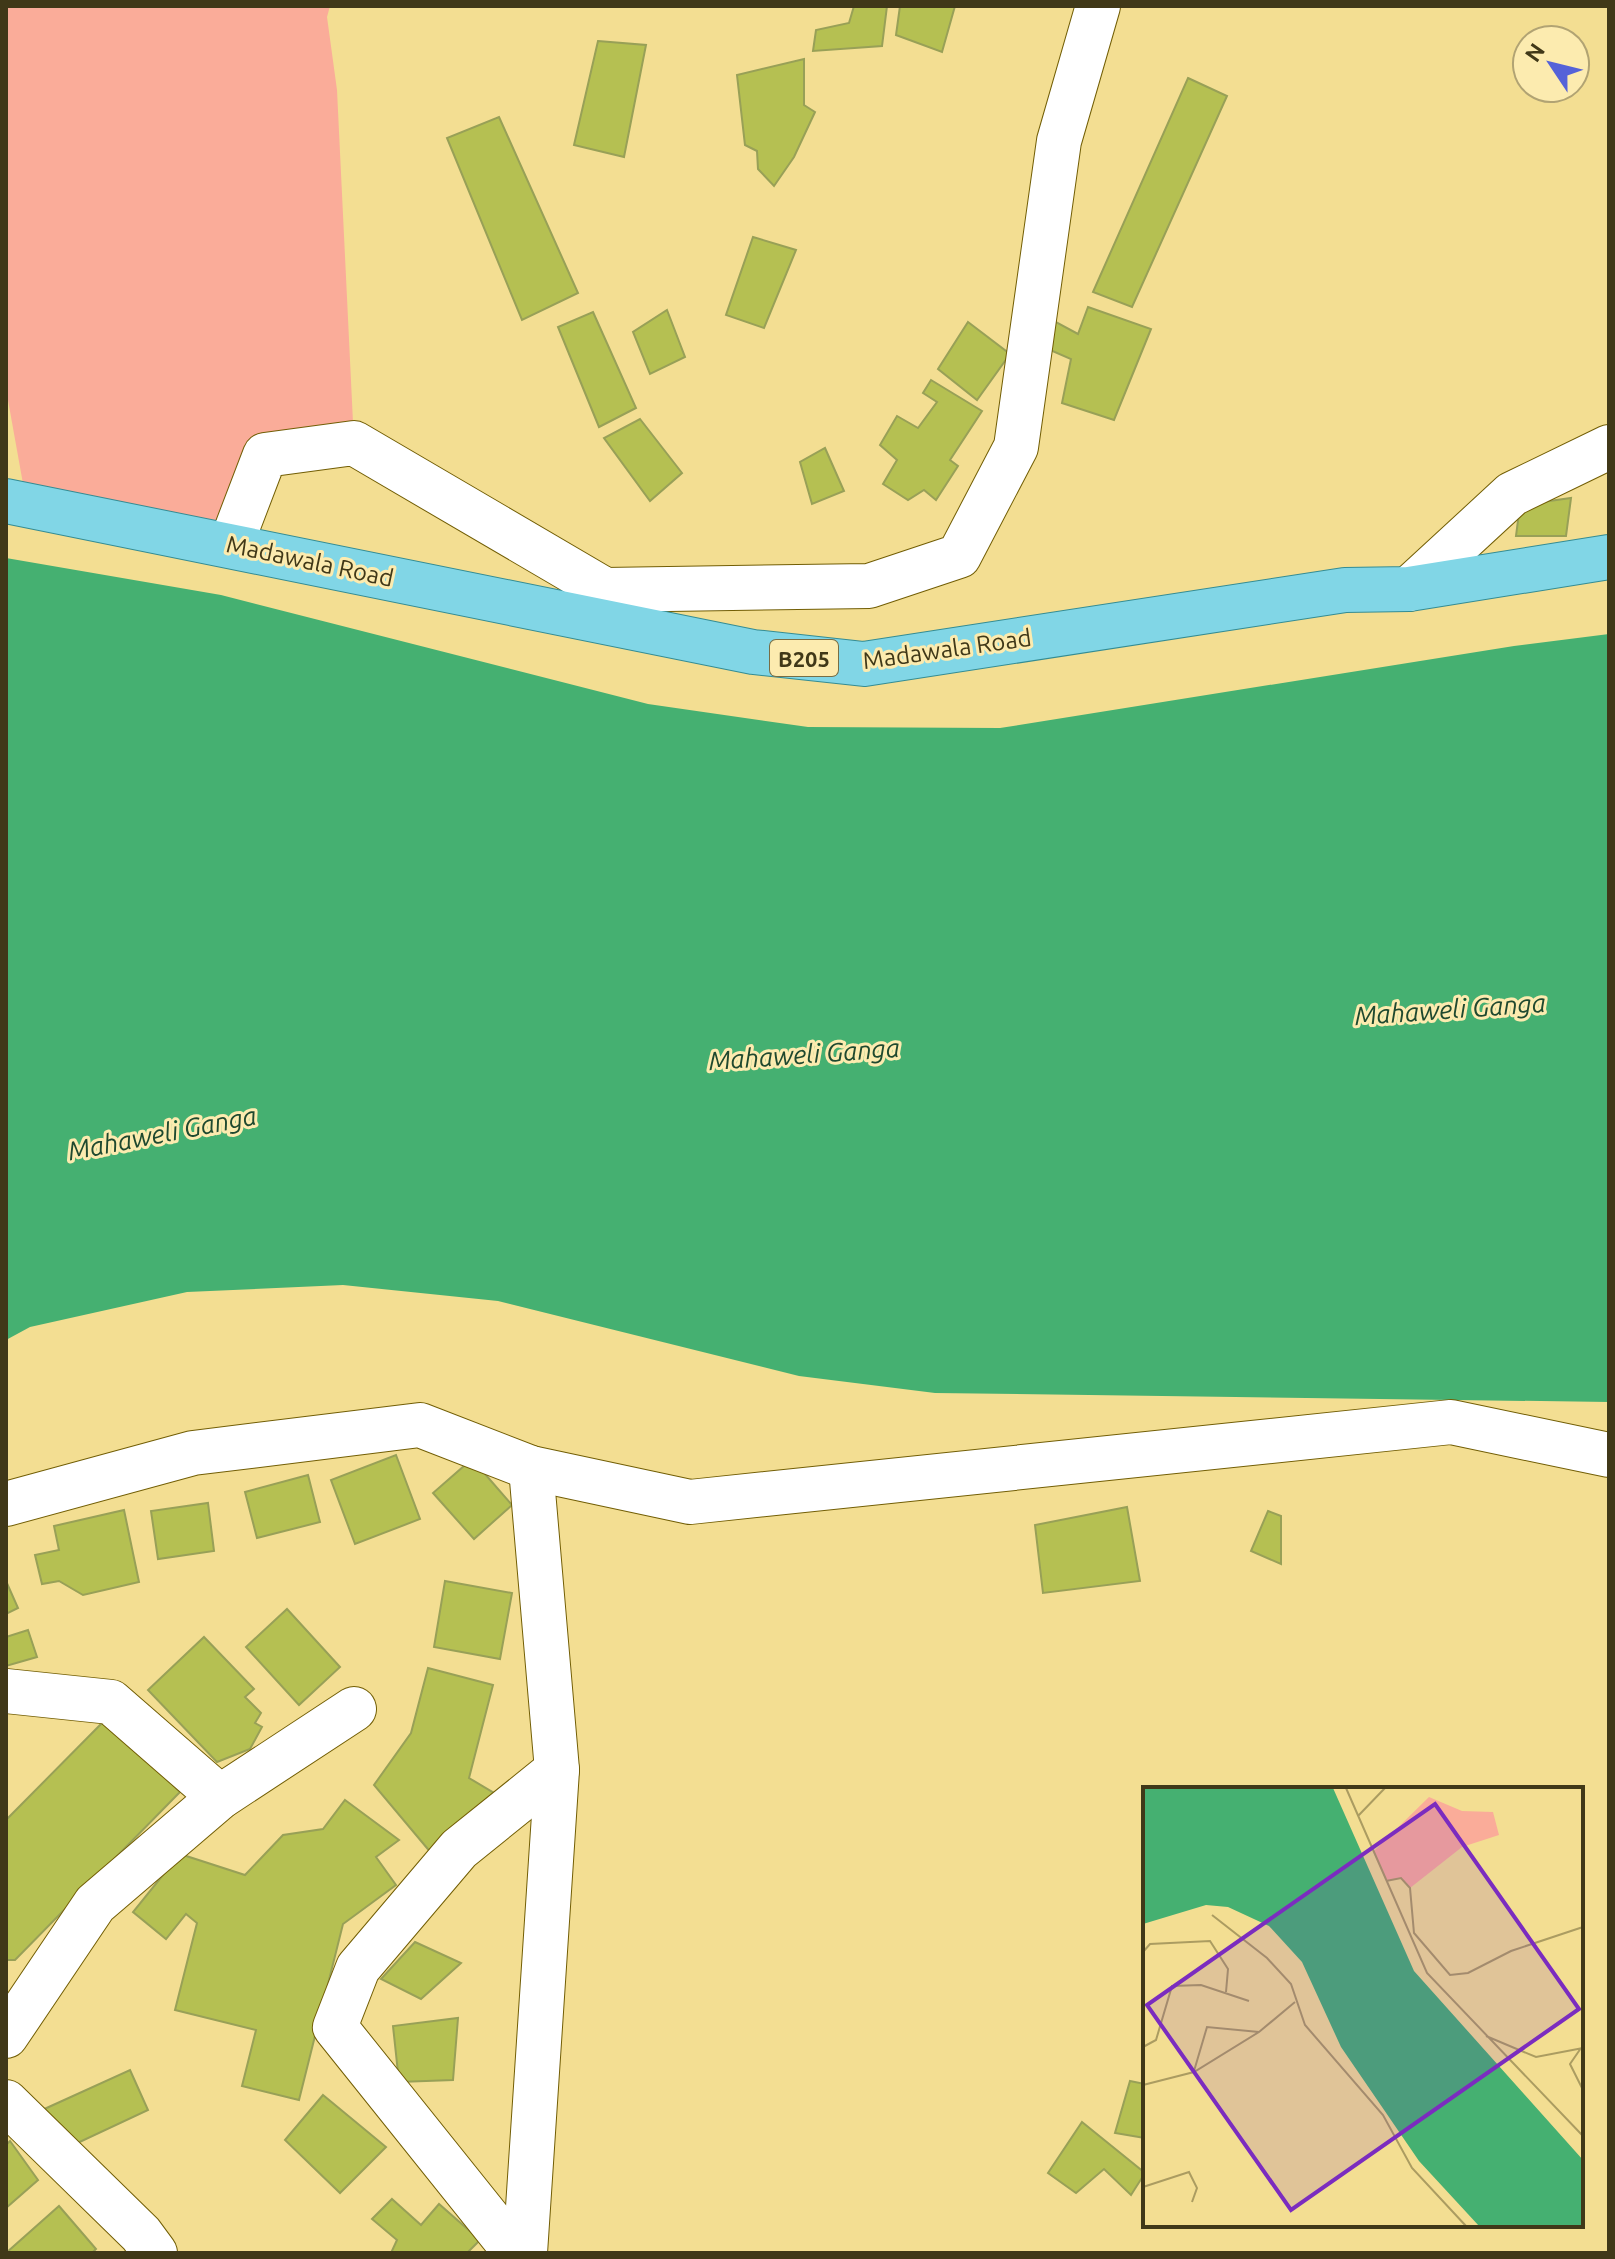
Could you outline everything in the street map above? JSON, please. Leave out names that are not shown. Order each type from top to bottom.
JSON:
[{"type":"main road","name":"Madawala Road","points":[[6,501],[231,544],[753,652],[864,664],[1345,590],[1409,589],[1609,557]]},
{"type":"street","points":[[231,544],[265,455],[354,443],[605,590],[869,586],[959,556],[1016,447],[1059,141],[1098,6]]},
{"type":"street","points":[[1409,589],[1512,494],[1609,447]]},
{"type":"street","points":[[6,1504],[193,1453],[420,1425],[531,1468],[690,1502],[1451,1422],[1609,1455]]},
{"type":"street","points":[[525,2253],[557,1770],[531,1468]]},
{"type":"street","points":[[6,1691],[111,1702],[220,1797]]},
{"type":"street","points":[[6,2036],[95,1904],[220,1797],[354,1709]]},
{"type":"street","points":[[516,2253],[335,2027],[358,1968],[459,1849],[557,1770]]},
{"type":"street","points":[[6,2102],[141,2234],[155,2253]]},
{"type":"shaded area","points":[[6,6],[330,6],[327,17],[337,90],[354,443],[265,455],[231,544],[27,506],[6,389]]},
{"type":"water","name":"Mahaweli Ganga","points":[[6,558],[221,595],[648,704],[808,727],[1000,728],[1514,646],[1609,634],[1609,1402],[935,1393],[799,1376],[498,1301],[343,1285],[187,1292],[30,1327],[6,1340]]},
{"type":"building","points":[[854,6],[887,6],[882,46],[813,51],[816,30],[849,23]]},
{"type":"building","points":[[900,6],[955,6],[942,52],[896,35]]},
{"type":"building","points":[[598,41],[646,45],[624,157],[574,145]]},
{"type":"building","points":[[804,59],[804,105],[815,112],[794,157],[774,186],[758,169],[757,151],[745,145],[737,75]]},
{"type":"building","points":[[1188,78],[1227,96],[1132,307],[1093,292]]},
{"type":"building","points":[[499,117],[578,293],[522,320],[447,138]]},
{"type":"building","points":[[753,237],[796,250],[764,328],[726,315]]},
{"type":"building","points":[[1088,307],[1151,329],[1114,420],[1062,403],[1071,359],[1041,346],[1056,322],[1078,334]]},
{"type":"building","points":[[667,310],[685,357],[650,374],[633,332]]},
{"type":"building","points":[[593,312],[636,408],[599,427],[558,327]]},
{"type":"building","points":[[968,322],[1010,354],[977,400],[938,369]]},
{"type":"building","points":[[931,380],[982,411],[950,460],[958,466],[936,500],[924,490],[908,500],[883,484],[897,460],[880,445],[897,416],[918,428],[937,402],[923,393]]},
{"type":"building","points":[[640,419],[682,473],[650,501],[604,438]]},
{"type":"building","points":[[825,448],[844,491],[812,504],[800,462]]},
{"type":"building","points":[[1571,498],[1566,536],[1516,536],[1520,505]]},
{"type":"building","points":[[396,1455],[420,1519],[355,1544],[331,1480]]},
{"type":"building","points":[[472,1459],[512,1505],[474,1539],[433,1493]]},
{"type":"building","points":[[308,1475],[320,1522],[257,1538],[245,1492]]},
{"type":"building","points":[[208,1503],[214,1551],[158,1559],[151,1511]]},
{"type":"building","points":[[1127,1507],[1140,1581],[1043,1593],[1035,1525]]},
{"type":"building","points":[[124,1510],[139,1582],[83,1595],[59,1581],[42,1584],[35,1555],[59,1550],[54,1526]]},
{"type":"building","points":[[1268,1511],[1281,1516],[1281,1564],[1251,1551]]},
{"type":"building","points":[[6,1581],[18,1608],[6,1614]]},
{"type":"building","points":[[445,1581],[512,1593],[500,1659],[434,1647]]},
{"type":"building","points":[[287,1609],[340,1667],[299,1705],[246,1647]]},
{"type":"building","points":[[28,1630],[37,1657],[6,1666],[6,1637]]},
{"type":"building","points":[[204,1637],[254,1689],[245,1697],[261,1713],[255,1723],[262,1727],[250,1749],[217,1762],[148,1690]]},
{"type":"building","points":[[428,1668],[493,1685],[469,1778],[499,1796],[432,1854],[374,1785],[411,1733]]},
{"type":"building","points":[[106,1719],[180,1792],[15,1960],[6,1960],[6,1820]]},
{"type":"building","points":[[345,1800],[399,1840],[376,1857],[396,1885],[343,1924],[299,2100],[242,2086],[256,2030],[175,2010],[197,1923],[186,1914],[166,1939],[133,1912],[180,1854],[245,1875],[283,1835],[323,1829]]},
{"type":"building","points":[[415,1942],[461,1963],[421,1999],[381,1979]]},
{"type":"building","points":[[458,2018],[453,2080],[399,2082],[393,2026]]},
{"type":"building","points":[[130,2070],[148,2110],[69,2147],[40,2111]]},
{"type":"building","points":[[1130,2081],[1143,2084],[1143,2138],[1115,2133]]},
{"type":"building","points":[[323,2095],[386,2147],[340,2193],[285,2140]]},
{"type":"building","points":[[1082,2122],[1143,2171],[1143,2176],[1131,2195],[1104,2169],[1076,2193],[1048,2173]]},
{"type":"building","points":[[10,2141],[38,2180],[6,2208],[6,2145]]},
{"type":"building","points":[[392,2199],[421,2225],[439,2204],[480,2240],[467,2253],[391,2253],[397,2240],[372,2219]]},
{"type":"building","points":[[59,2206],[96,2249],[92,2253],[6,2253]]}]
